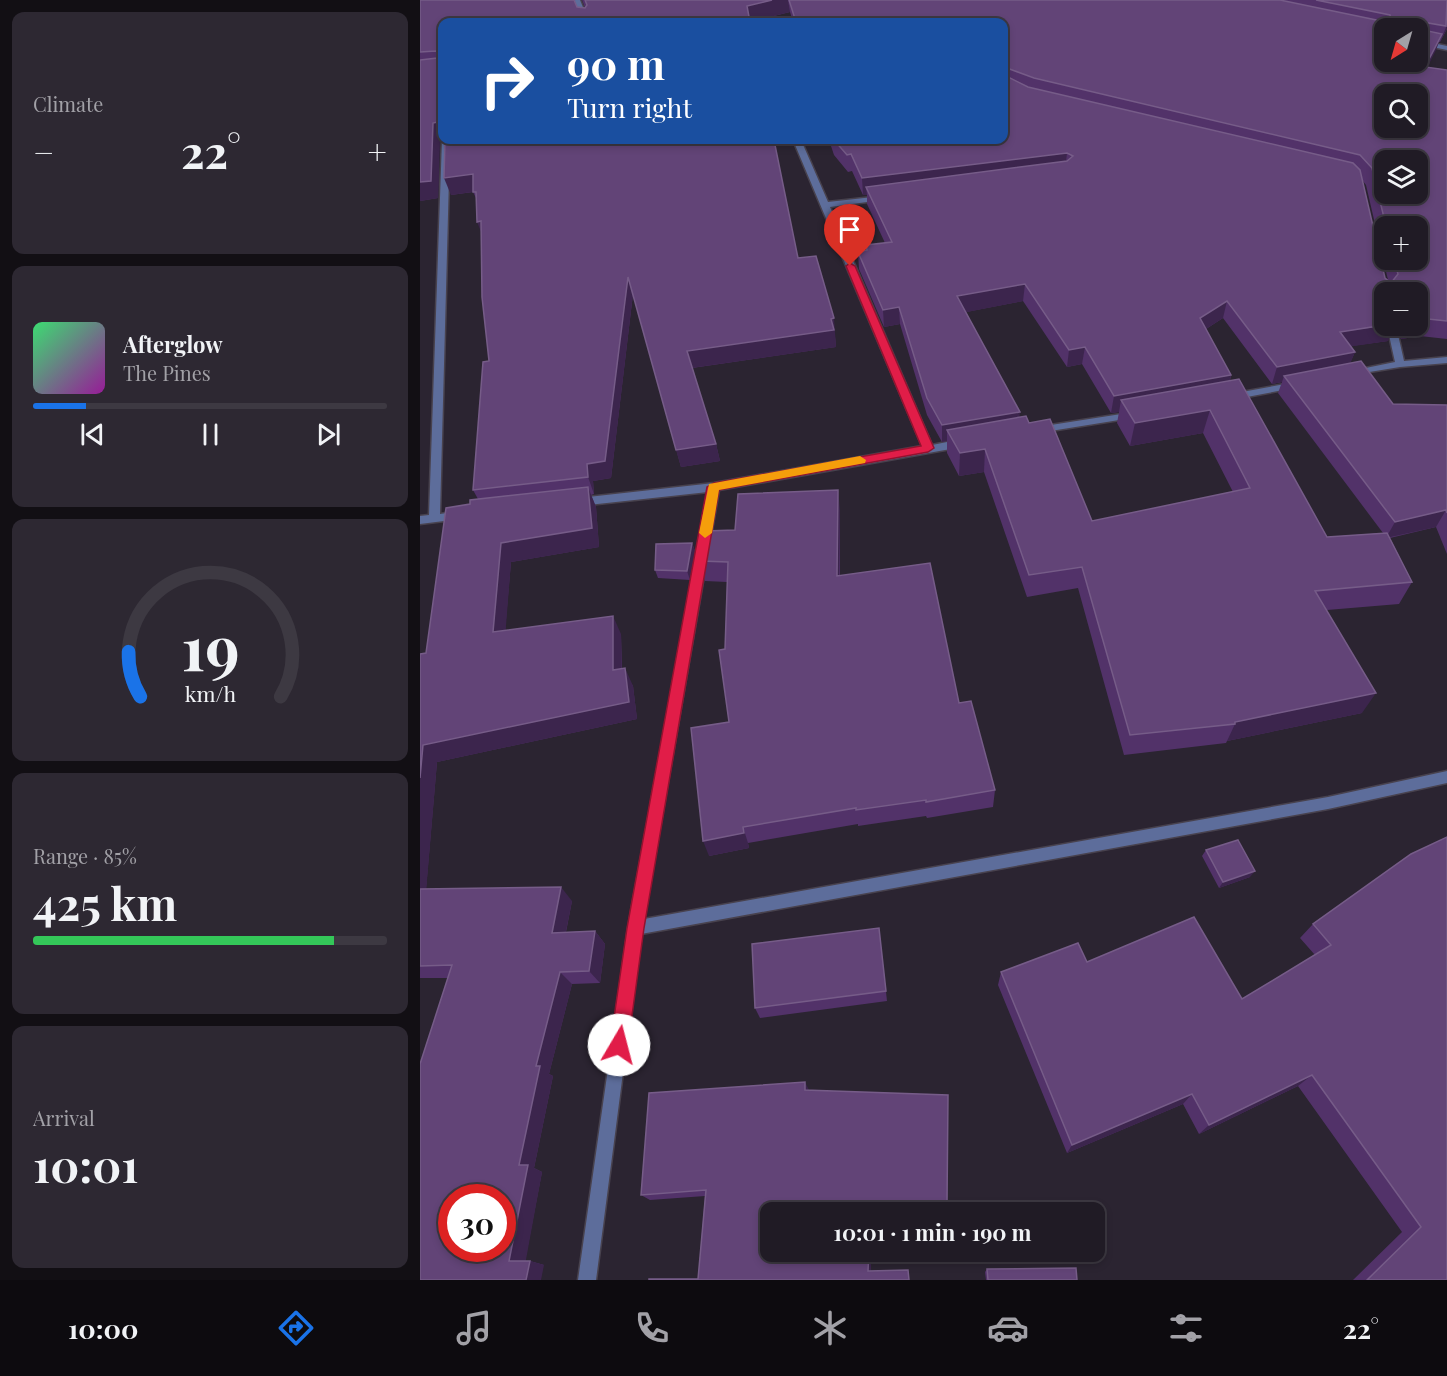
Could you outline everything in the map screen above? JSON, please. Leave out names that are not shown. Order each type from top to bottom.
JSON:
[{"type":"street","points":[[577,0],[584,18]]},
{"type":"street","points":[[1428,44],[1447,48]]},
{"type":"street","points":[[434,518],[446,144]]},
{"type":"street","points":[[799,144],[928,448]]},
{"type":"street","points":[[825,205],[893,196]]},
{"type":"street","points":[[1393,336],[1400,364]]},
{"type":"street","points":[[1342,376],[1400,364],[1447,360]]},
{"type":"street","points":[[1215,400],[1307,382]]},
{"type":"street","points":[[1031,431],[1146,412]]},
{"type":"street","points":[[562,504],[714,487],[974,441]]},
{"type":"street","points":[[587,1280],[635,928],[714,487]]},
{"type":"street","points":[[420,520],[469,514]]},
{"type":"street","points":[[635,928],[1328,803],[1447,777]]},
{"type":"building","points":[[420,0],[574,0],[577,7],[585,8],[587,5],[585,0],[772,0],[747,6],[749,18],[438,18],[438,53],[436,51],[420,52]]},
{"type":"building","points":[[789,0],[1280,0],[1374,19],[1374,72],[1428,72],[1428,67],[1447,70],[1447,321],[1428,319],[1428,282],[1392,282],[1398,274],[1397,270],[1428,270],[1428,216],[1384,216],[1381,204],[1428,204],[1428,150],[1374,150],[1374,176],[1372,168],[1360,155],[1034,78],[1008,68],[1008,18],[795,18]]},
{"type":"building","points":[[1316,0],[1447,0],[1446,26],[1428,23],[1428,18],[1390,18],[1390,15]]},
{"type":"building","points":[[1428,31],[1442,34],[1428,61]]},
{"type":"building","points":[[438,53],[438,122],[433,123],[431,181],[420,182],[420,60],[437,58]]},
{"type":"building","points":[[1008,77],[1028,87],[1353,163],[1360,170],[1374,230],[1374,270],[1383,270],[1385,278],[1390,282],[1374,282],[1374,327],[1340,332],[1355,352],[1277,367],[1227,301],[1200,318],[1231,375],[1114,396],[1085,347],[1069,350],[1025,284],[957,296],[1020,412],[942,425],[927,398],[899,307],[883,310],[858,252],[867,250],[866,245],[892,242],[866,187],[1067,161],[1073,156],[1067,153],[862,178],[851,154],[847,155],[837,144],[1008,144]]},
{"type":"building","points":[[445,144],[775,144],[798,258],[816,256],[834,318],[831,319],[834,330],[687,351],[716,444],[676,450],[628,277],[605,461],[587,464],[588,477],[473,490],[483,362],[489,361],[482,297],[481,221],[477,222],[473,174],[444,178]]},
{"type":"building","points":[[1361,361],[1393,404],[1447,405],[1447,513],[1446,510],[1395,522],[1284,376]]},
{"type":"building","points":[[1239,379],[1327,537],[1387,533],[1412,582],[1315,591],[1376,693],[1235,722],[1235,724],[1130,735],[1082,567],[1029,575],[985,449],[960,453],[947,430],[1026,416],[1029,423],[1050,419],[1092,521],[1250,488],[1210,410],[1135,423],[1121,400]]},
{"type":"building","points":[[588,487],[592,528],[501,543],[493,632],[613,616],[613,670],[625,668],[629,702],[423,745],[420,778],[420,654],[426,653],[446,508],[470,504],[470,500]]},
{"type":"building","points":[[838,490],[837,576],[930,563],[959,703],[971,701],[995,790],[926,802],[926,800],[856,810],[856,808],[743,827],[744,833],[703,841],[691,728],[729,722],[719,650],[725,649],[728,562],[700,561],[705,531],[735,530],[738,494]]},
{"type":"building","points":[[692,543],[687,571],[655,570],[656,544]]},
{"type":"building","points":[[1447,837],[1447,1280],[1367,1280],[1421,1227],[1312,1075],[1209,1125],[1192,1094],[1072,1145],[1001,972],[1078,943],[1087,962],[1194,917],[1242,999],[1331,945],[1313,924],[1411,854]]},
{"type":"building","points":[[1238,840],[1255,871],[1223,882],[1206,850]]},
{"type":"building","points":[[561,887],[552,933],[595,931],[589,971],[560,972],[536,1066],[540,1066],[519,1165],[528,1165],[516,1226],[516,1184],[438,1184],[438,1262],[530,1261],[526,1280],[420,1280],[420,1064],[452,965],[420,966],[420,889]]},
{"type":"building","points":[[879,928],[886,991],[755,1008],[752,944]]},
{"type":"building","points":[[805,1082],[805,1090],[948,1095],[947,1202],[760,1202],[760,1262],[868,1262],[868,1271],[908,1270],[909,1280],[649,1280],[698,1279],[706,1190],[641,1195],[649,1093]]},
{"type":"building","points":[[1076,1268],[1077,1280],[988,1280],[987,1269]]},
{"type":"slow traffic","points":[[705,533],[714,487],[860,460]]},
{"type":"route","points":[[619,1045],[635,928],[714,487],[928,448],[850,266]]}]
